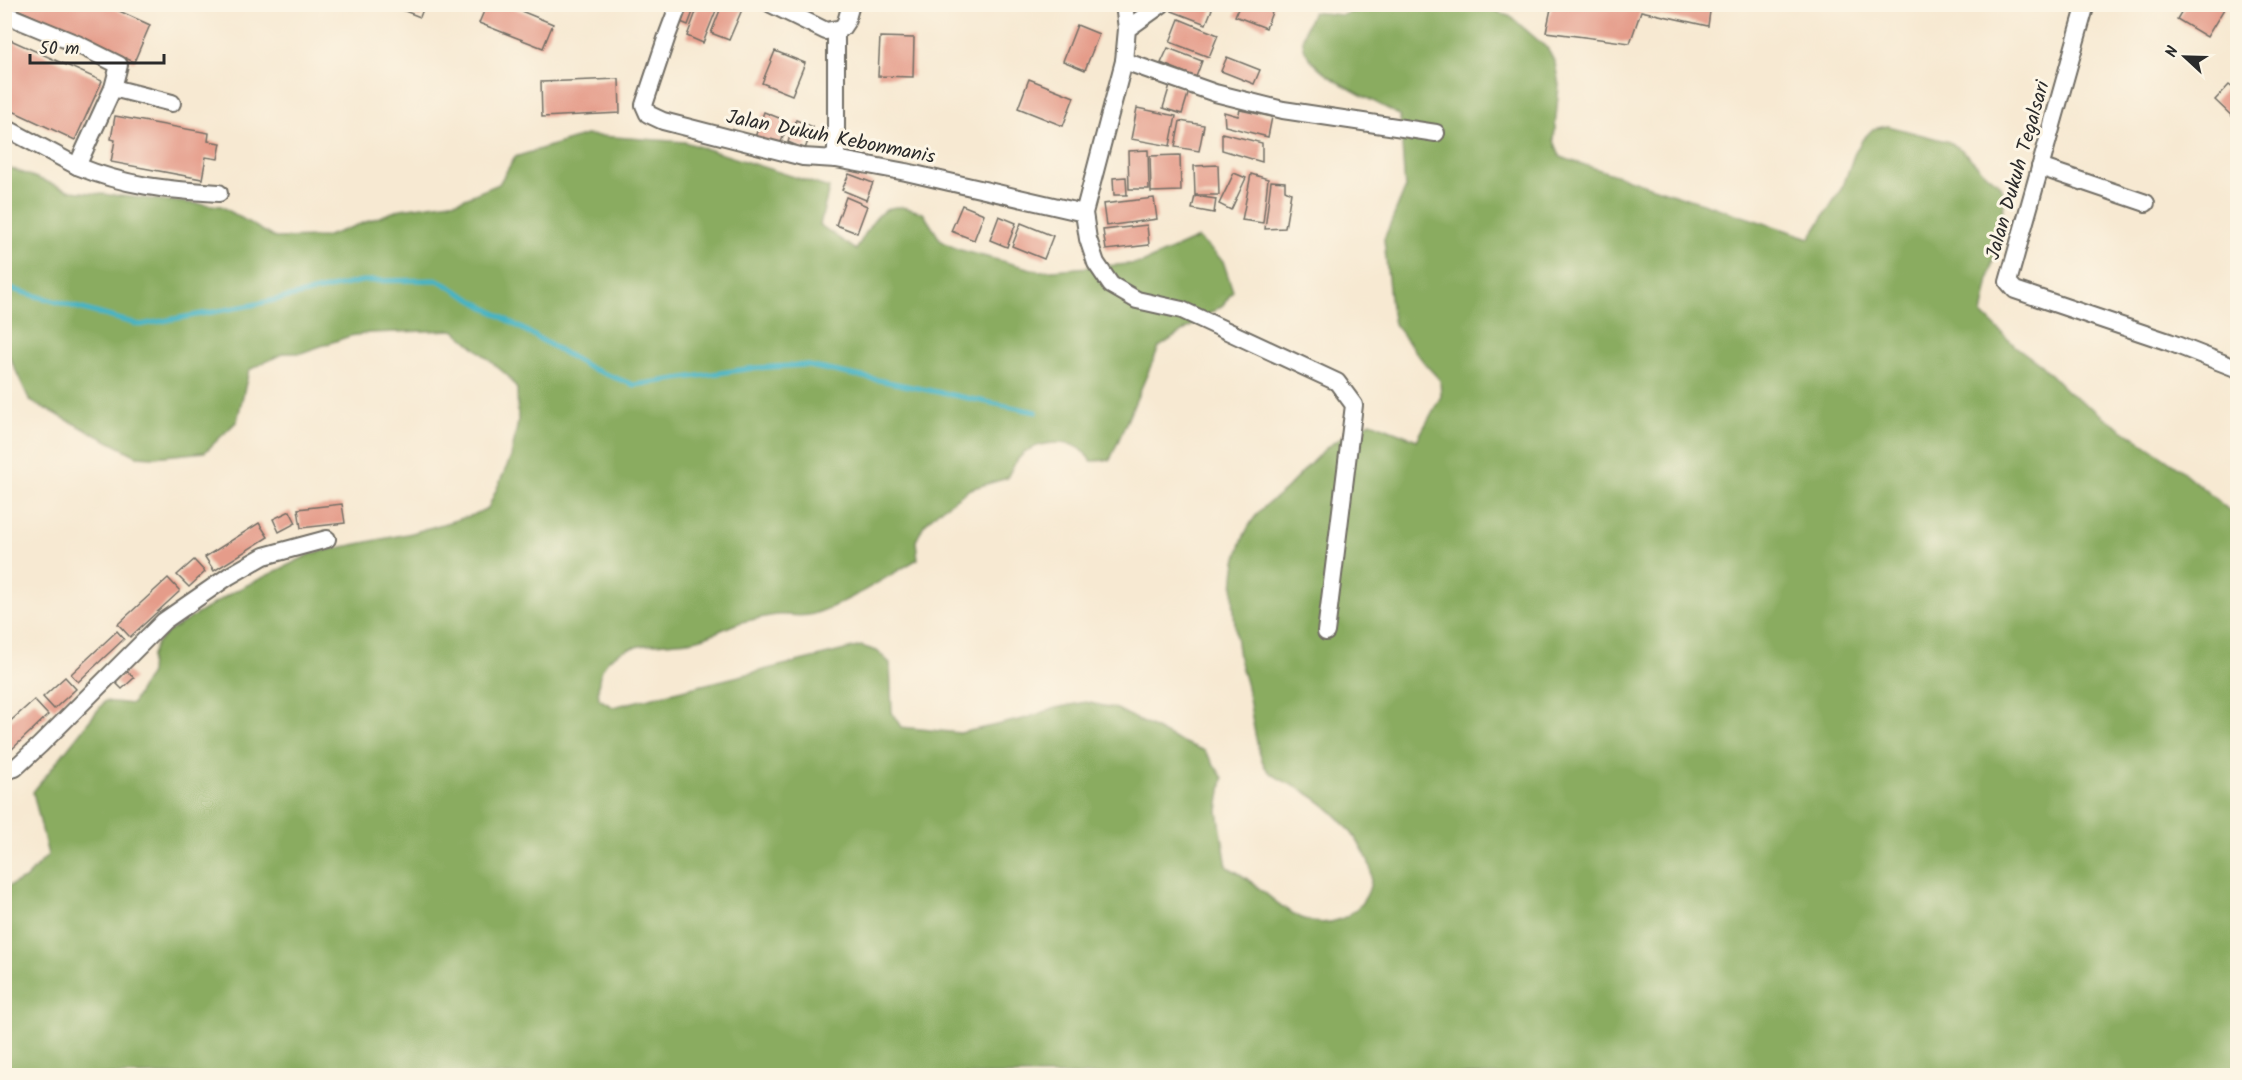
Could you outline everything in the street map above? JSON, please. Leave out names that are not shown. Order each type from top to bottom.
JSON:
[{"type":"street","name":"Jalan Dukuh Kebonmanis","points":[[679,4],[644,105],[648,114],[663,121],[803,157],[836,159],[906,172],[1084,213]]},
{"type":"street","points":[[771,4],[826,31],[842,28],[851,4]]},
{"type":"street","points":[[1124,4],[1127,29],[1124,61],[1084,213],[1088,239],[1096,263],[1111,285],[1137,300],[1182,310],[1337,382],[1354,405],[1326,632]]},
{"type":"street","points":[[1127,29],[1162,4]]},
{"type":"street","name":"Jalan Dukuh Tegalsari","points":[[2086,4],[2008,278],[2012,288],[2169,342],[2238,369]]},
{"type":"street","points":[[4,14],[119,64],[113,88],[77,166]]},
{"type":"street","points":[[836,30],[836,159]]},
{"type":"street","points":[[1124,61],[1215,93],[1283,110],[1436,133]]},
{"type":"street","points":[[113,88],[172,103]]},
{"type":"street","points":[[4,127],[77,166],[108,178],[168,190],[219,193]]},
{"type":"street","points":[[2040,166],[2146,203]]},
{"type":"street","points":[[4,771],[15,768],[40,745],[164,621],[229,576],[264,556],[327,539]]},
{"type":"green space","points":[[1363,4],[1480,4],[1511,17],[1548,49],[1555,63],[1559,85],[1554,140],[1560,157],[1810,238],[1843,186],[1862,140],[1873,129],[1888,126],[1949,142],[1962,150],[1986,174],[1999,183],[2005,199],[1982,314],[2015,346],[2041,365],[2068,392],[2175,465],[2230,511],[2237,512],[2237,1075],[5,1075],[4,888],[25,879],[48,855],[33,792],[105,701],[132,704],[150,673],[151,657],[157,643],[168,632],[233,592],[313,553],[412,533],[473,515],[488,508],[511,457],[518,422],[517,389],[508,376],[454,330],[369,333],[350,336],[301,353],[284,353],[249,370],[237,421],[205,452],[154,457],[137,456],[30,401],[5,352],[5,166],[71,191],[221,206],[275,238],[325,237],[401,209],[458,201],[499,184],[515,157],[586,135],[685,142],[829,188],[820,225],[856,250],[878,216],[891,208],[899,207],[923,213],[941,241],[957,249],[1039,271],[1142,263],[1198,238],[1223,261],[1233,291],[1223,305],[1159,347],[1110,460],[1091,461],[1082,450],[1069,444],[1055,443],[1033,448],[1023,453],[1007,478],[970,489],[937,512],[924,525],[916,541],[918,559],[867,589],[840,603],[808,615],[765,617],[739,623],[694,640],[644,645],[629,649],[615,655],[605,665],[599,679],[599,699],[613,707],[861,646],[877,651],[890,663],[892,713],[901,727],[960,733],[1086,702],[1117,709],[1175,739],[1205,751],[1223,778],[1218,811],[1227,867],[1302,918],[1315,922],[1328,922],[1350,914],[1360,906],[1370,884],[1371,872],[1368,860],[1356,839],[1333,812],[1304,791],[1272,774],[1264,765],[1239,657],[1233,601],[1236,563],[1241,544],[1248,528],[1262,509],[1286,489],[1329,446],[1371,422],[1417,440],[1441,396],[1440,380],[1394,324],[1391,308],[1384,239],[1405,189],[1400,116],[1328,75],[1307,54],[1303,42],[1313,12],[1342,15],[1361,9]]},
{"type":"building","points":[[6,4],[104,4],[150,25],[134,62]]},
{"type":"building","points":[[387,4],[425,4],[420,17]]},
{"type":"building","points":[[487,4],[504,4],[553,24],[543,48],[479,23]]},
{"type":"building","points":[[682,4],[696,4],[688,25],[676,20]]},
{"type":"building","points":[[699,4],[717,8],[703,43],[687,36]]},
{"type":"building","points":[[1175,4],[1202,4],[1212,9],[1206,24],[1172,11]]},
{"type":"building","points":[[1240,4],[1267,4],[1274,7],[1266,28],[1235,16]]},
{"type":"building","points":[[1552,4],[1711,4],[1708,26],[1641,11],[1630,43],[1546,32]]},
{"type":"building","points":[[2186,4],[2227,4],[2207,37],[2177,19]]},
{"type":"building","points":[[722,5],[744,5],[729,40],[711,33]]},
{"type":"building","points":[[1179,19],[1218,35],[1209,57],[1170,42]]},
{"type":"building","points":[[1077,25],[1099,34],[1085,70],[1063,61]]},
{"type":"building","points":[[4,37],[102,81],[75,140],[4,107]]},
{"type":"building","points":[[880,37],[914,38],[913,77],[878,76]]},
{"type":"building","points":[[1168,48],[1202,61],[1196,77],[1161,63]]},
{"type":"building","points":[[775,51],[805,63],[792,95],[762,83]]},
{"type":"building","points":[[1227,57],[1260,70],[1254,84],[1221,71]]},
{"type":"building","points":[[619,79],[620,113],[542,117],[541,82]]},
{"type":"building","points":[[1029,79],[1074,97],[1063,126],[1018,108]]},
{"type":"building","points":[[1170,85],[1189,91],[1182,114],[1163,108]]},
{"type":"building","points":[[2229,85],[2238,92],[2238,117],[2235,119],[2215,100]]},
{"type":"building","points":[[1137,108],[1176,116],[1170,146],[1131,139]]},
{"type":"building","points":[[1240,110],[1272,117],[1268,137],[1225,126],[1224,112],[1238,116]]},
{"type":"building","points":[[764,112],[789,122],[779,147],[755,137]]},
{"type":"building","points":[[115,116],[209,133],[208,141],[221,143],[218,159],[206,157],[202,179],[111,162],[115,140],[111,139]]},
{"type":"building","points":[[796,120],[813,127],[805,149],[788,142]]},
{"type":"building","points":[[1180,121],[1204,125],[1199,151],[1175,147]]},
{"type":"building","points":[[1222,133],[1262,143],[1262,162],[1222,150]]},
{"type":"building","points":[[1148,150],[1149,189],[1129,189],[1128,151]]},
{"type":"building","points":[[1180,155],[1181,191],[1151,192],[1150,156]]},
{"type":"building","points":[[1218,165],[1219,195],[1195,195],[1194,166]]},
{"type":"building","points":[[1234,173],[1246,178],[1231,210],[1219,204]]},
{"type":"building","points":[[849,174],[873,183],[866,200],[842,190]]},
{"type":"building","points":[[1251,174],[1268,179],[1263,223],[1242,220]]},
{"type":"building","points":[[1126,177],[1127,195],[1114,195],[1113,178]]},
{"type":"building","points":[[1271,181],[1285,182],[1285,190],[1291,193],[1285,228],[1265,229]]},
{"type":"building","points":[[1195,196],[1216,199],[1214,213],[1192,209]]},
{"type":"building","points":[[846,197],[867,206],[857,233],[836,225]]},
{"type":"building","points":[[1154,198],[1157,219],[1106,226],[1103,204]]},
{"type":"building","points":[[962,205],[984,214],[974,240],[951,231]]},
{"type":"building","points":[[999,216],[1016,223],[1007,247],[990,240]]},
{"type":"building","points":[[1021,223],[1053,236],[1044,259],[1012,246]]},
{"type":"building","points":[[1147,225],[1149,245],[1106,250],[1103,230]]},
{"type":"building","points":[[342,504],[345,523],[301,528],[298,509]]},
{"type":"building","points":[[290,511],[296,523],[279,532],[273,519]]},
{"type":"building","points":[[259,523],[268,537],[214,571],[205,557]]},
{"type":"building","points":[[194,560],[205,572],[189,587],[177,575]]},
{"type":"building","points":[[168,578],[180,591],[130,637],[118,624]]},
{"type":"building","points":[[117,631],[124,639],[78,682],[71,674]]},
{"type":"building","points":[[127,671],[134,678],[122,689],[115,682]]},
{"type":"building","points":[[65,677],[76,689],[54,709],[43,697]]},
{"type":"building","points":[[34,700],[48,715],[9,752],[5,747],[5,726]]},
{"type":"waterway","points":[[4,287],[140,325],[252,305],[362,281],[438,280],[590,368],[634,385],[754,368],[804,365],[1036,412]]}]
